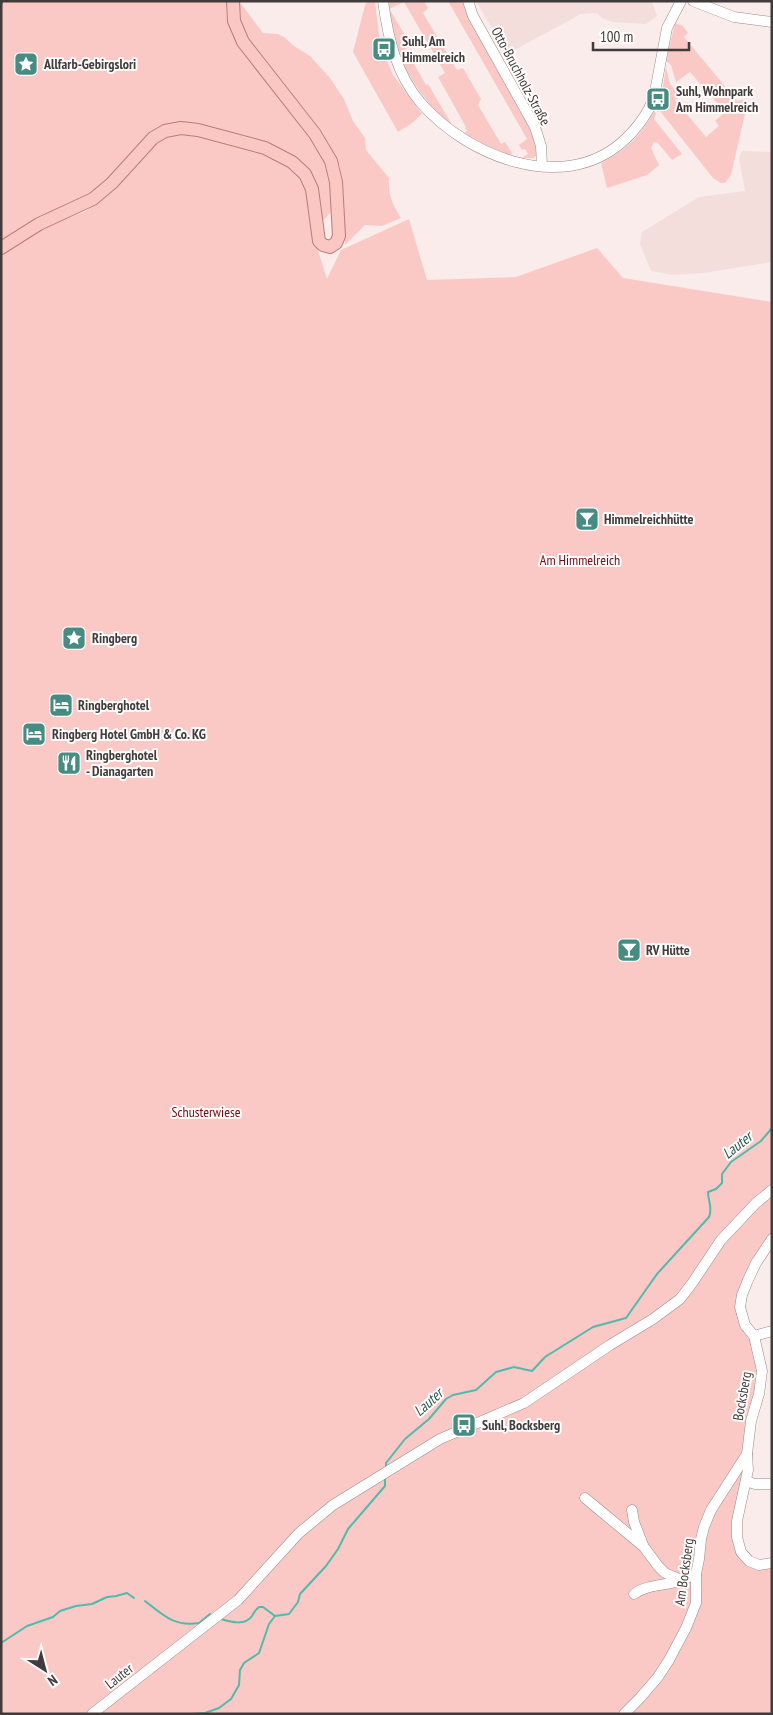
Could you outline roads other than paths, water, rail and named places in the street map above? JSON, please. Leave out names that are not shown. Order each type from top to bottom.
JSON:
[{"type":"main road","points":[[1,248],[34,227],[93,199],[112,183],[140,149],[153,138],[165,131],[182,128],[198,130],[265,148],[292,162],[305,174],[312,189],[320,241],[326,247],[330,248],[335,245],[339,236],[339,224],[336,182],[331,161],[315,134],[243,42],[234,21],[233,1]]},
{"type":"street","points":[[383,1],[388,36],[396,60],[411,90],[437,120],[473,146],[514,162],[542,166],[570,166],[594,160],[613,150],[635,131],[651,105],[656,91],[666,28],[681,1]]},
{"type":"street","name":"Otto-Bruchholz-Straße","points":[[468,1],[473,16],[535,127],[541,146],[542,166]]},
{"type":"street","points":[[693,1],[734,16],[772,22]]},
{"type":"street","name":"Lauter","points":[[92,1714],[238,1600],[309,1524],[333,1505],[440,1439],[519,1406],[610,1345],[653,1319],[680,1299],[721,1240],[756,1202],[772,1190]]},
{"type":"street","name":"Bocksberg","points":[[772,1239],[756,1263],[742,1295],[740,1307],[745,1325],[754,1336],[762,1371],[759,1394],[751,1421],[747,1454],[748,1470],[737,1521],[737,1537],[741,1552],[749,1561],[759,1565],[772,1563]]},
{"type":"street","points":[[754,1336],[772,1331]]},
{"type":"street","name":"Am Bocksberg","points":[[624,1714],[649,1688],[669,1660],[676,1646],[696,1603],[696,1574],[701,1539],[711,1510],[747,1454]]},
{"type":"street","points":[[746,1481],[772,1484]]},
{"type":"street","points":[[585,1498],[644,1547],[658,1566],[665,1572],[682,1580]]},
{"type":"street","points":[[632,1510],[634,1522],[644,1547]]},
{"type":"street","points":[[634,1594],[641,1589],[671,1584],[696,1574]]},
{"type":"waterway","points":[[1,5],[3,1]]},
{"type":"waterway","name":"Lauter","points":[[386,1467],[386,1463],[405,1439],[429,1419],[446,1399],[453,1395],[476,1390],[496,1372],[514,1367],[532,1371],[545,1357],[593,1327],[626,1318],[657,1274],[709,1217],[708,1192],[716,1189],[722,1183],[722,1174],[731,1162],[761,1141],[772,1128]]},
{"type":"waterway","name":"Lauter","points":[[191,1714],[205,1713],[219,1708],[231,1699],[239,1685],[240,1670],[244,1663],[259,1653],[269,1624],[275,1616],[289,1614],[298,1602],[300,1594],[326,1566],[338,1549],[348,1529],[385,1486],[385,1477]]},
{"type":"waterway","points":[[1,1643],[27,1626],[53,1617],[60,1611],[92,1604],[107,1597],[127,1593],[134,1598]]},
{"type":"waterway","points":[[145,1601],[169,1619],[183,1623],[199,1623],[210,1614]]},
{"type":"waterway","points":[[221,1619],[238,1622],[246,1621],[259,1607],[263,1607],[275,1616]]},
{"type":"place","name":"Suhl, Am Himmelreich","points":[[384,49]]},
{"type":"place","name":"Allfarb-Gebirgslori","points":[[26,64]]},
{"type":"place","name":"Suhl, Wohnpark Am Himmelreich","points":[[658,99]]},
{"type":"place","name":"Himmelreichhütte","points":[[587,519]]},
{"type":"place","name":"Ringberg","points":[[74,638]]},
{"type":"place","name":"Ringberghotel","points":[[61,705]]},
{"type":"place","name":"Ringberg Hotel GmbH & Co. KG","points":[[34,734]]},
{"type":"place","name":"Ringberghotel - Dianagarten","points":[[69,763]]},
{"type":"place","name":"RV Hütte","points":[[629,950]]},
{"type":"place","name":"Suhl, Bocksberg","points":[[464,1425]]},
{"type":"park label","name":"Am Himmelreich","points":[[580,560]]},
{"type":"park label","name":"Schusterwiese","points":[[206,1112]]}]
